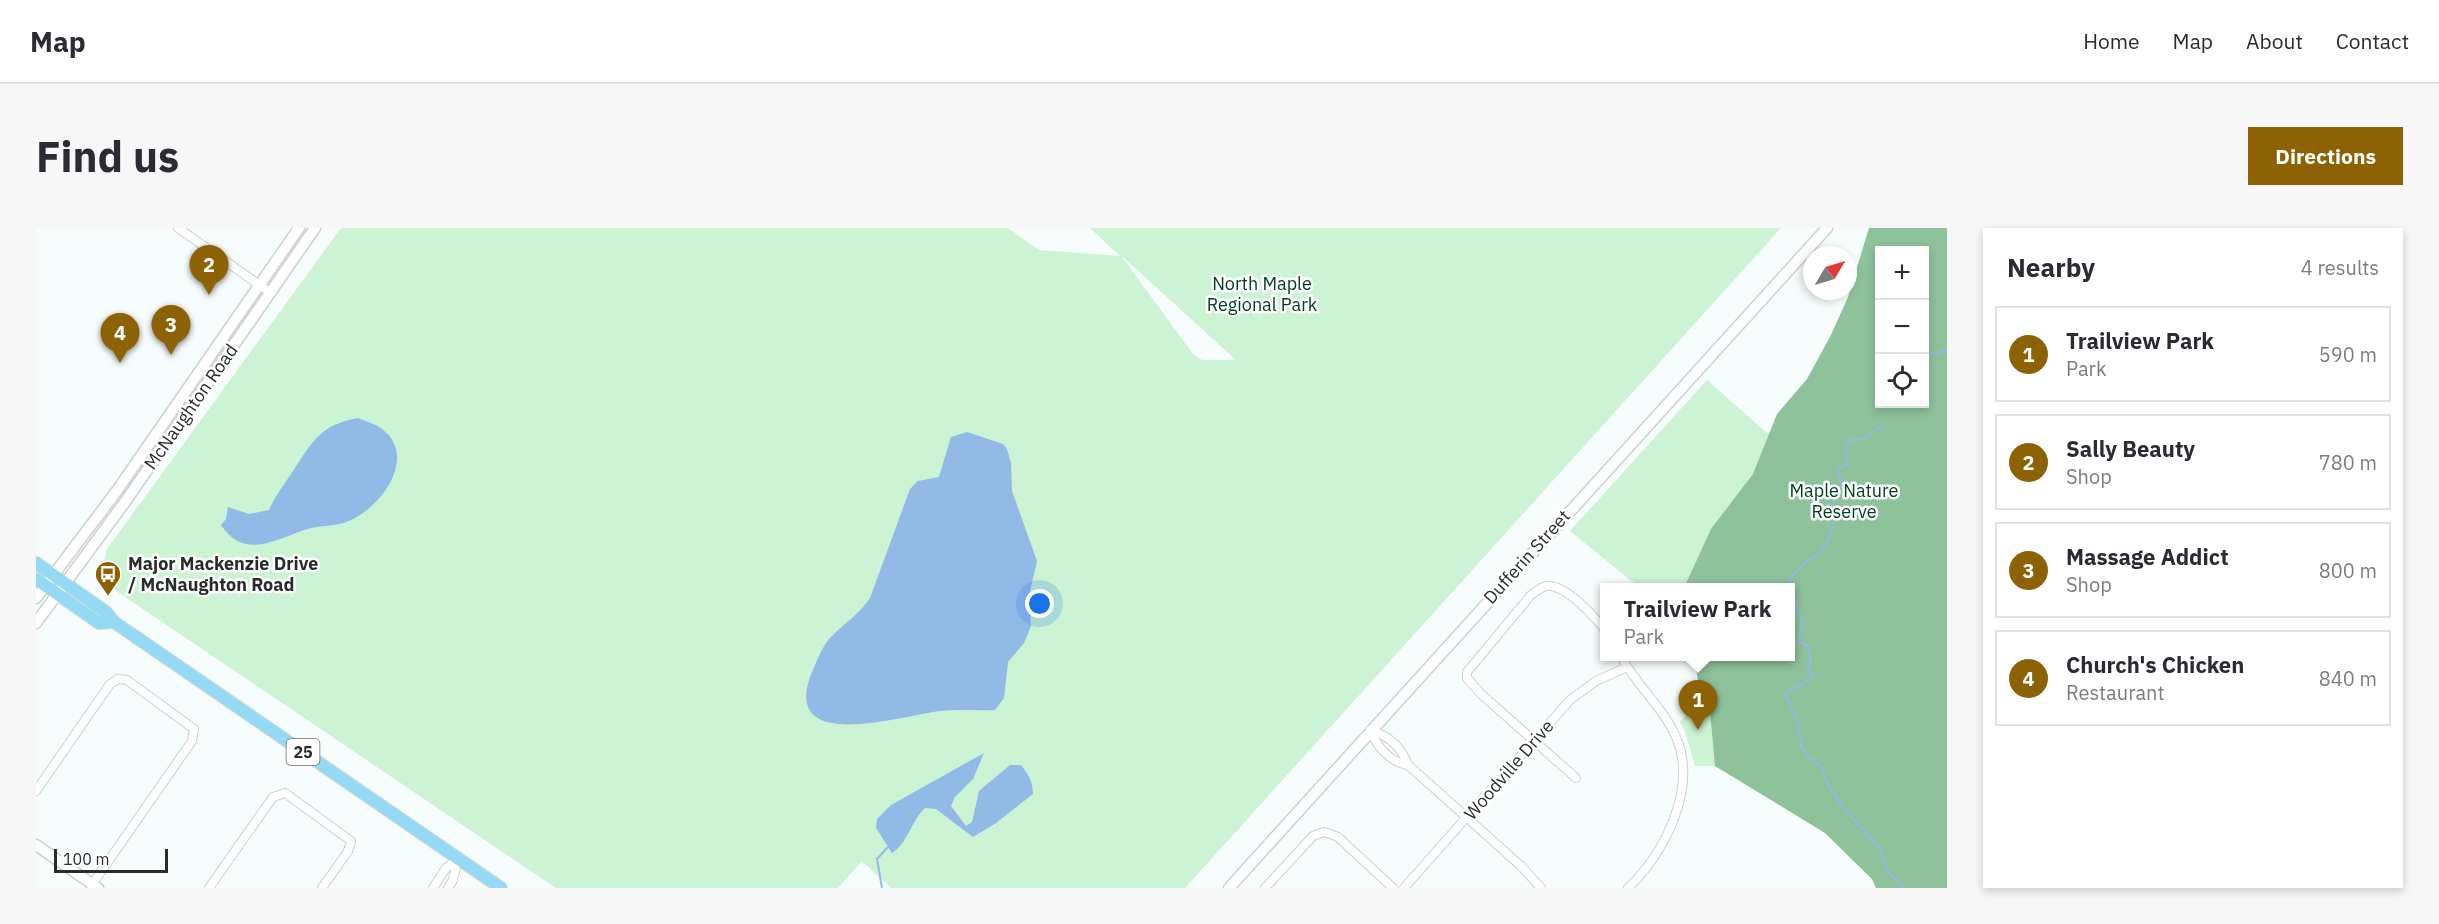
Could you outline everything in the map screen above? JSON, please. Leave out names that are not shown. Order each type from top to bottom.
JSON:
[{"type":"main road","name":"25","points":[[36,563],[51,581],[58,595],[99,623],[114,622]]},
{"type":"main road","name":"25","points":[[51,581],[106,612],[114,622],[501,888]]},
{"type":"street","points":[[178,228],[271,293]]},
{"type":"street","name":"McNaughton Road","points":[[51,581],[116,492],[298,228]]},
{"type":"street","name":"McNaughton Road","points":[[51,581],[271,293],[315,228]]},
{"type":"street","name":"Dufferin Street","points":[[1229,888],[1827,228]]},
{"type":"street","points":[[36,598],[51,581]]},
{"type":"street","points":[[1576,778],[1472,685],[1467,678],[1467,672],[1473,661],[1531,595],[1542,588],[1550,586],[1561,589],[1600,625]]},
{"type":"street","points":[[36,623],[58,595]]},
{"type":"street","points":[[1623,661],[1676,737],[1682,759],[1683,785],[1662,842],[1650,863],[1628,888]]},
{"type":"street","name":"Woodville Drive","points":[[1404,888],[1570,700],[1596,681],[1627,667]]},
{"type":"street","points":[[36,791],[110,684],[118,679],[128,680],[194,729],[192,741],[93,887],[36,845]]},
{"type":"street","points":[[1370,730],[1376,744],[1398,763],[1408,765]]},
{"type":"street","points":[[1370,730],[1385,735],[1403,751],[1408,765],[1521,866],[1541,888]]},
{"type":"street","points":[[209,888],[273,797],[281,793],[291,796],[351,841],[348,851],[322,888]]},
{"type":"street","points":[[1265,888],[1313,836],[1324,832],[1338,837],[1392,888]]},
{"type":"street","points":[[433,888],[446,868],[458,858]]},
{"type":"street","points":[[448,888],[453,880],[458,858]]},
{"type":"green space","name":"North Maple Regional Park","points":[[341,228],[1008,228],[1039,250],[1120,256],[1090,228],[1781,228],[1185,888],[891,888],[862,861],[838,888],[556,888],[100,580],[107,549]],"holes":[[[1123,257],[1236,360],[1202,360],[1193,354]]]},
{"type":"green space","name":"Maple Nature Reserve","points":[[1869,228],[1947,228],[1947,888],[1876,888],[1872,879],[1825,833],[1715,766],[1710,711],[1699,687],[1695,661],[1795,661],[1795,583],[1686,583],[1711,529],[1753,474],[1777,414],[1807,379],[1847,300],[1857,300],[1857,267]]},
{"type":"green space","name":"Maple Nature Reserve","points":[[1947,228],[1929,384],[1928,246]]},
{"type":"green space","name":"Maple Nature Reserve","points":[[1707,380],[1767,433],[1875,405],[1875,408],[1926,408],[1872,879],[1825,833],[1776,801],[1715,766],[1695,766],[1685,731],[1680,722],[1703,695],[1696,661],[1795,661],[1795,583],[1634,583],[1570,531]]},
{"type":"water","points":[[358,418],[379,427],[391,438],[397,451],[392,479],[384,493],[373,505],[349,521],[309,528],[271,542],[250,545],[230,536],[221,525],[226,519],[228,507],[249,514],[269,510],[312,443],[335,425]]},
{"type":"water","points":[[967,432],[1003,444],[1007,449],[1011,463],[1012,491],[1037,561],[1029,596],[1031,626],[1024,643],[1008,662],[1004,698],[995,710],[940,711],[871,723],[846,724],[825,721],[811,712],[806,694],[820,654],[831,637],[870,598],[910,489],[918,481],[939,477],[951,437]]},
{"type":"water","points":[[984,753],[973,779],[955,797],[951,806],[966,826],[972,822],[979,791],[1010,765],[1021,765],[1030,778],[1033,794],[996,823],[973,837],[936,809],[925,808],[902,844],[892,853],[876,828],[877,819],[891,805]]},
{"type":"waterway","points":[[1929,353],[1947,351]]},
{"type":"waterway","points":[[1790,583],[1789,580],[1796,572],[1820,552],[1830,536],[1834,524],[1829,512],[1836,498],[1835,492],[1842,485],[1838,470],[1847,465],[1846,445],[1851,440],[1864,439],[1882,425]]},
{"type":"waterway","points":[[1795,599],[1802,622],[1799,642],[1808,646],[1811,660],[1807,669],[1813,675],[1785,695],[1798,722],[1801,746],[1808,756],[1822,767],[1826,781],[1843,808],[1879,846],[1887,871],[1905,888]]},
{"type":"waterway","points":[[882,888],[877,859],[888,847]]},
{"type":"place","name":"Sally Beauty","points":[[209,295]]},
{"type":"place","name":"Massage Addict","points":[[171,355]]},
{"type":"place","name":"Church's Chicken","points":[[120,363]]},
{"type":"place","name":"Major Mackenzie Drive / McNaughton Road","points":[[108,597]]},
{"type":"place","name":"Trailview Park","points":[[1698,730]]}]
